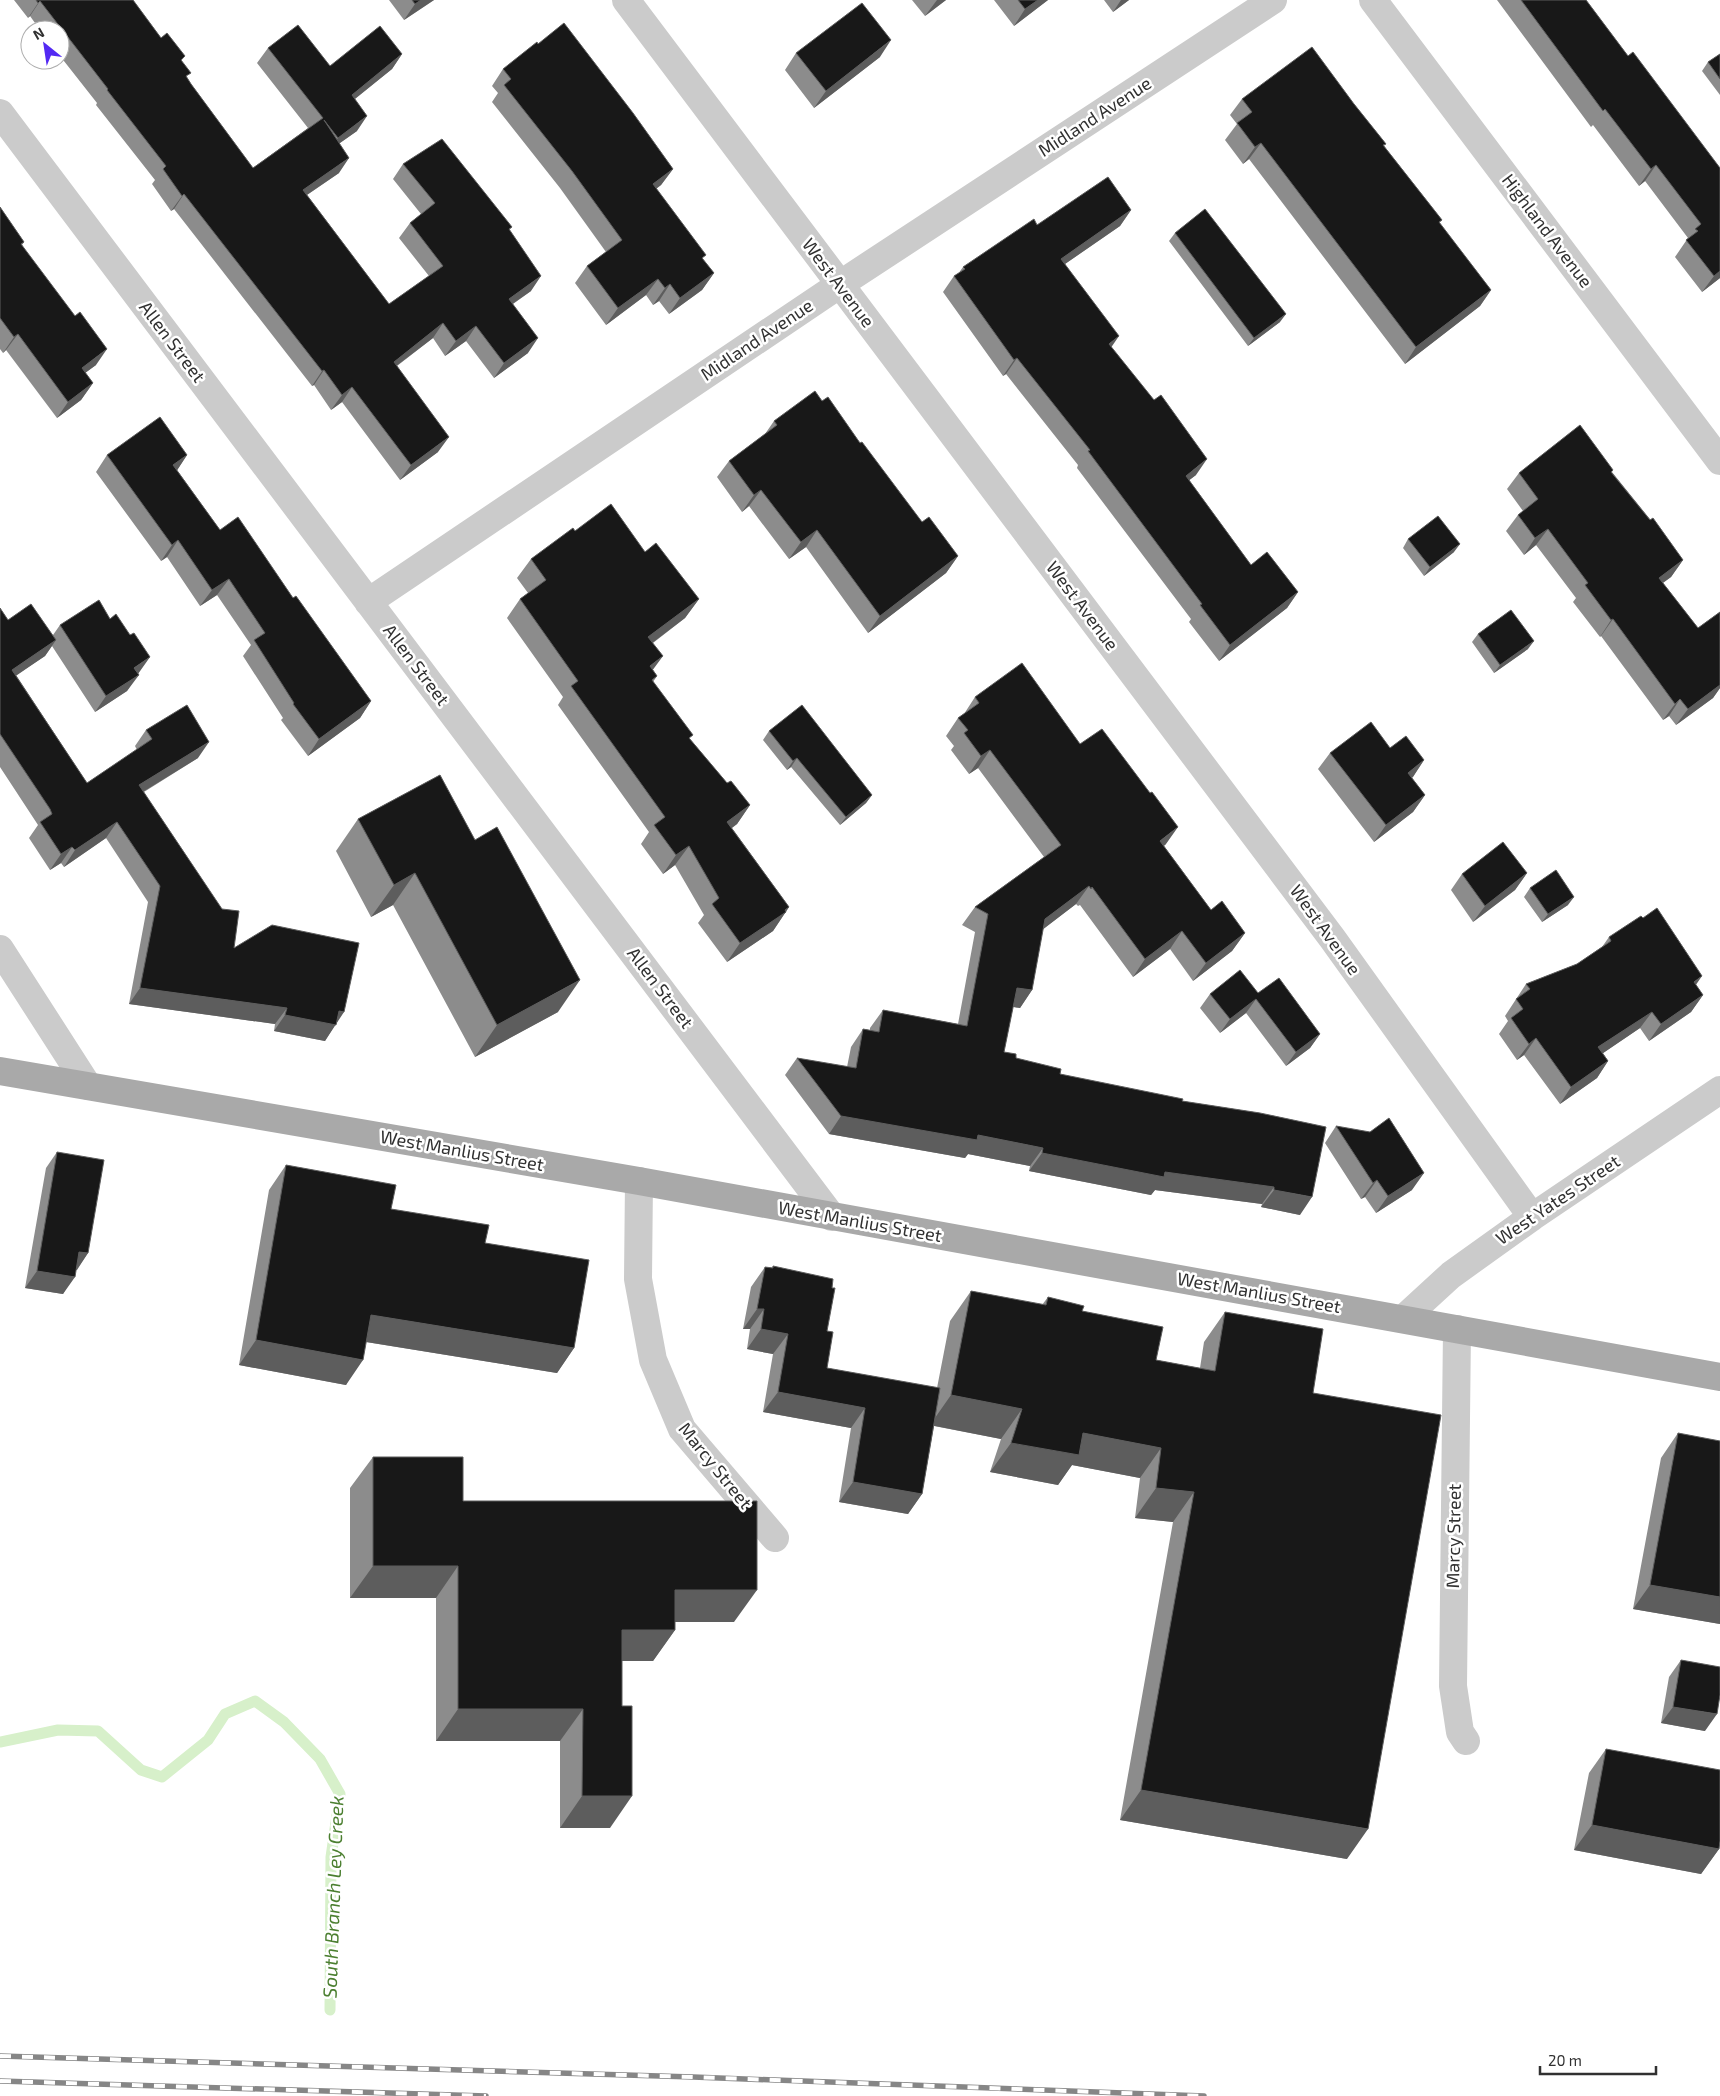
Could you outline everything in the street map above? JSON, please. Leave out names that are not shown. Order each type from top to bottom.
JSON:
[{"type":"main road","name":"West Manlius Street","points":[[0,1071],[639,1181],[1720,1377]]},
{"type":"street","name":"West Avenue","points":[[626,0],[1332,938],[1532,1217]]},
{"type":"street","name":"Midland Avenue","points":[[368,602],[839,285],[1273,0]]},
{"type":"street","name":"Highland Avenue","points":[[1373,0],[1720,462]]},
{"type":"street","name":"Allen Street","points":[[0,113],[832,1217]]},
{"type":"street","points":[[0,949],[88,1086]]},
{"type":"street","name":"West Yates Street","points":[[1403,1319],[1451,1275],[1532,1217],[1720,1090]]},
{"type":"street","name":"Marcy Street","points":[[639,1181],[638,1279],[653,1360],[682,1429],[775,1538]]},
{"type":"street","name":"Marcy Street","points":[[1457,1329],[1453,1686],[1460,1732],[1466,1741]]},
{"type":"building","points":[[36,0],[133,0],[161,38],[167,33],[185,56],[181,60],[191,73],[186,76],[253,168],[323,118],[268,48],[298,25],[330,66],[380,26],[402,54],[352,95],[367,116],[338,138],[324,120],[349,158],[303,190],[389,304],[443,266],[410,223],[435,203],[403,164],[442,139],[512,227],[509,229],[541,276],[509,299],[538,338],[504,363],[476,326],[456,341],[443,323],[394,362],[449,437],[411,465],[352,387],[342,395],[184,194],[182,196],[163,169],[166,166],[70,40],[70,20],[55,20],[40,1],[38,3]]},
{"type":"building","points":[[412,0],[421,0],[415,4]]},
{"type":"building","points":[[1018,0],[1038,0],[1025,9]]},
{"type":"building","points":[[1521,0],[1586,0],[1628,56],[1633,52],[1720,168],[1720,271],[1714,276],[1686,240],[1698,231],[1695,229],[1701,224],[1656,165],[1651,169],[1605,109],[1603,111]]},
{"type":"building","points":[[862,3],[891,40],[826,91],[796,53]]},
{"type":"building","points":[[564,23],[673,169],[653,184],[706,255],[702,258],[714,273],[680,298],[670,284],[665,288],[658,279],[618,308],[587,266],[622,240],[572,171],[504,85],[511,79],[503,69]]},
{"type":"building","points":[[1312,47],[1386,144],[1383,145],[1442,220],[1439,222],[1491,290],[1416,347],[1261,143],[1255,147],[1237,123],[1252,112],[1242,99]]},
{"type":"building","points":[[1720,54],[1720,79],[1708,62]]},
{"type":"building","points":[[1108,177],[1131,210],[1061,259],[1119,336],[1109,344],[1154,400],[1161,395],[1207,459],[1186,476],[1251,565],[1267,552],[1298,592],[1230,645],[1200,605],[1202,604],[1088,451],[1090,450],[1017,358],[1014,360],[954,276],[965,269],[963,267],[1034,219],[1037,225]]},
{"type":"building","points":[[0,207],[24,242],[21,244],[75,316],[80,312],[107,349],[82,368],[93,383],[68,402],[18,334],[14,337],[0,318]]},
{"type":"building","points":[[1205,209],[1286,314],[1254,338],[1175,233]]},
{"type":"building","points":[[815,391],[822,401],[828,397],[860,443],[862,442],[922,522],[929,517],[958,556],[880,616],[817,530],[801,542],[761,490],[754,495],[729,461],[777,425],[774,421]]},
{"type":"building","points":[[160,417],[187,455],[173,465],[220,530],[238,517],[293,598],[296,596],[371,701],[319,739],[293,704],[254,640],[265,633],[229,579],[212,590],[178,540],[172,545],[107,455]]},
{"type":"building","points":[[1580,425],[1613,470],[1611,472],[1650,520],[1653,518],[1683,560],[1659,578],[1698,628],[1720,612],[1720,685],[1688,709],[1680,699],[1675,704],[1613,619],[1611,620],[1585,585],[1588,583],[1548,529],[1535,538],[1518,515],[1538,499],[1519,473]]},
{"type":"building","points":[[611,504],[645,552],[656,543],[699,599],[648,637],[663,656],[650,666],[657,676],[652,680],[693,735],[689,738],[727,783],[731,781],[750,805],[727,822],[789,907],[785,910],[786,912],[740,943],[712,904],[719,898],[689,846],[676,855],[654,825],[665,817],[571,686],[578,681],[520,599],[546,580],[531,559],[573,528],[575,531]]},
{"type":"building","points":[[1438,516],[1460,544],[1430,567],[1408,539]]},
{"type":"building","points":[[99,600],[110,619],[116,614],[130,635],[134,633],[150,657],[134,668],[139,675],[106,696],[60,625]]},
{"type":"building","points":[[31,604],[56,640],[12,670],[87,783],[152,739],[146,730],[187,705],[209,742],[139,785],[222,909],[239,911],[234,948],[272,925],[359,943],[344,1012],[339,1011],[336,1025],[285,1015],[287,1008],[140,988],[160,886],[117,822],[75,850],[72,847],[61,854],[40,822],[52,814],[50,809],[0,734],[0,608],[8,620]]},
{"type":"building","points":[[1511,610],[1534,641],[1500,665],[1478,634]]},
{"type":"building","points":[[1022,663],[1080,744],[1102,729],[1178,827],[1160,841],[1211,910],[1222,901],[1245,933],[1206,963],[1182,931],[1145,959],[1092,887],[1091,889],[1089,886],[1045,919],[1032,990],[1017,988],[1004,1052],[1016,1054],[1016,1058],[1061,1069],[1060,1074],[1183,1099],[1182,1101],[1260,1113],[1326,1127],[1312,1197],[1274,1190],[1274,1187],[1165,1172],[1164,1177],[1042,1153],[1043,1148],[978,1135],[977,1140],[841,1116],[797,1058],[856,1068],[863,1029],[879,1032],[883,1010],[967,1026],[988,914],[975,907],[1061,845],[990,750],[981,756],[964,733],[968,730],[958,718],[979,703],[975,697]]},
{"type":"building","points":[[802,705],[872,795],[846,817],[797,758],[793,761],[769,731]]},
{"type":"building","points":[[1371,722],[1390,748],[1406,736],[1424,760],[1408,773],[1425,795],[1386,825],[1330,753]]},
{"type":"building","points":[[440,775],[475,840],[497,827],[580,980],[497,1025],[415,873],[394,885],[358,819]]},
{"type":"building","points":[[1503,842],[1527,873],[1485,906],[1462,874]]},
{"type":"building","points":[[1556,870],[1574,897],[1548,914],[1530,888]]},
{"type":"building","points":[[1657,908],[1702,976],[1694,982],[1703,995],[1661,1024],[1652,1012],[1598,1047],[1608,1061],[1571,1087],[1536,1038],[1529,1044],[1511,1018],[1523,1009],[1516,999],[1530,989],[1526,984],[1577,964],[1611,941],[1609,937]]},
{"type":"building","points":[[1240,970],[1258,993],[1279,978],[1320,1034],[1296,1052],[1256,999],[1230,1019],[1210,994]]},
{"type":"building","points":[[1389,1118],[1424,1173],[1388,1196],[1377,1180],[1373,1183],[1336,1126],[1370,1132]]},
{"type":"building","points":[[57,1152],[104,1160],[88,1253],[79,1252],[75,1277],[37,1271]]},
{"type":"building","points":[[286,1165],[396,1185],[391,1209],[489,1225],[485,1243],[589,1260],[574,1348],[371,1315],[363,1360],[256,1340]]},
{"type":"building","points":[[773,1266],[833,1279],[832,1288],[835,1288],[827,1331],[833,1332],[827,1368],[940,1388],[922,1494],[853,1482],[865,1408],[778,1392],[788,1334],[761,1329],[764,1309],[757,1309],[765,1267],[773,1268]]},
{"type":"building","points":[[971,1291],[1046,1305],[1048,1297],[1084,1306],[1082,1311],[1163,1327],[1156,1360],[1215,1371],[1225,1312],[1323,1329],[1313,1393],[1441,1415],[1368,1829],[1141,1790],[1194,1492],[1156,1488],[1161,1448],[1083,1433],[1079,1455],[1011,1443],[1022,1409],[951,1395]]},
{"type":"building","points":[[1678,1433],[1720,1441],[1720,1597],[1650,1585]]},
{"type":"building","points":[[373,1457],[463,1457],[463,1501],[757,1501],[757,1590],[675,1590],[675,1630],[622,1630],[622,1706],[632,1706],[632,1796],[582,1796],[583,1709],[458,1709],[458,1566],[373,1566]]},
{"type":"building","points":[[1681,1660],[1720,1667],[1720,1695],[1717,1714],[1673,1707]]},
{"type":"building","points":[[1606,1749],[1720,1770],[1719,1849],[1592,1825]]},
{"type":"waterway","name":"South Branch Ley Creek","points":[[0,1742],[58,1730],[98,1731],[141,1770],[162,1777],[208,1740],[225,1714],[255,1701],[284,1722],[320,1759],[340,1794],[331,1857],[330,2010]]},
{"type":"railway","points":[[0,2056],[693,2077],[1204,2096]]},
{"type":"railway","points":[[0,2081],[486,2096]]}]
